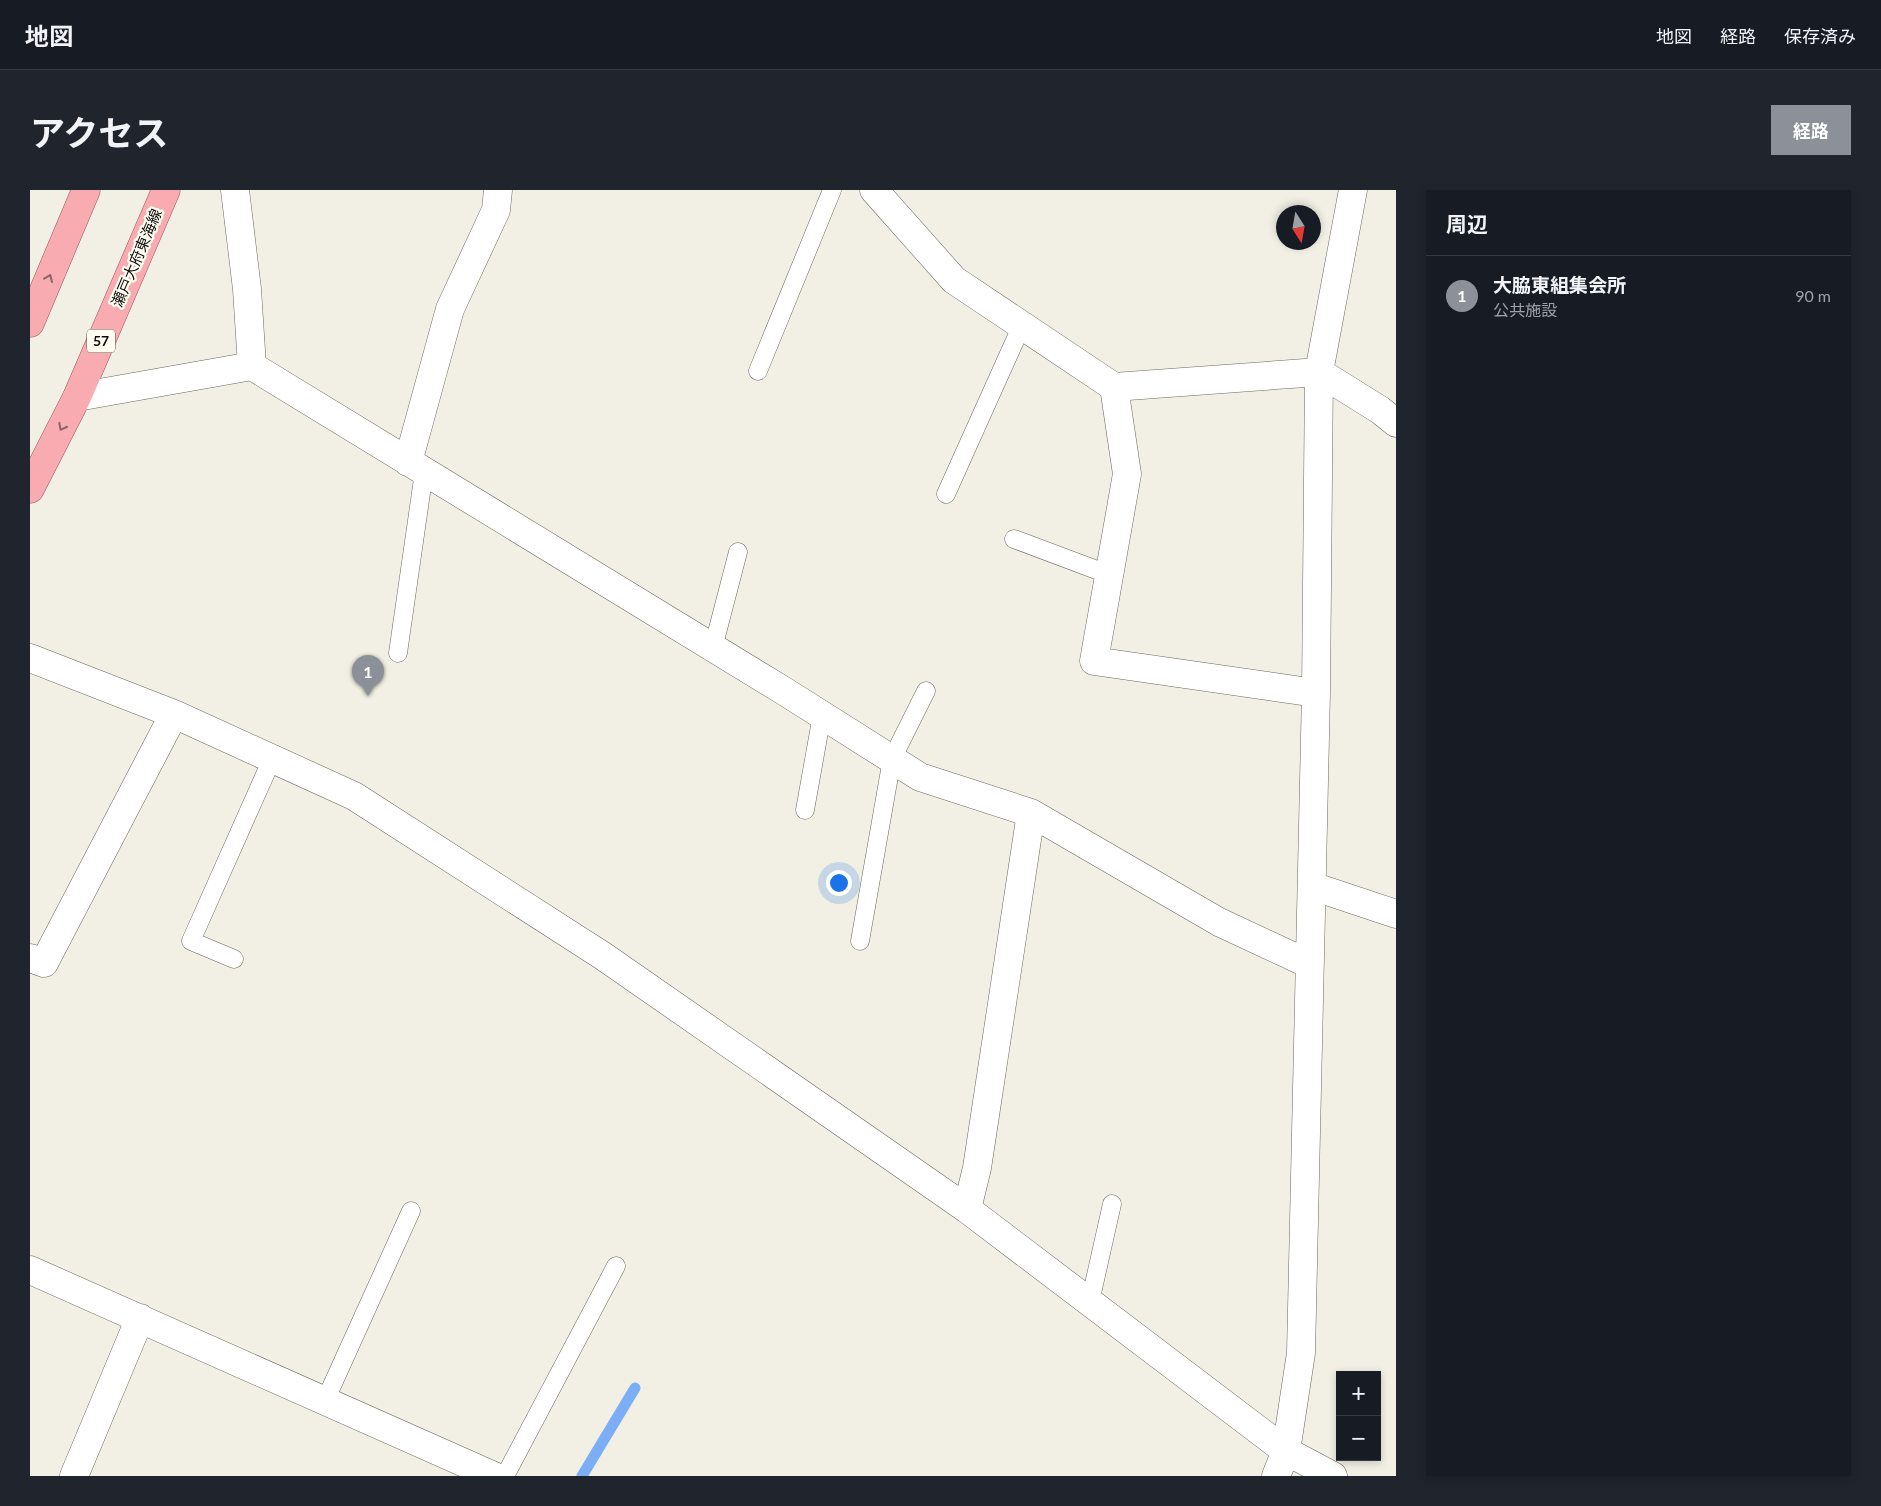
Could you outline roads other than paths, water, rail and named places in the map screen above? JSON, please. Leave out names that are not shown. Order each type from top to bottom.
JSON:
[{"type":"main road","points":[[30,323],[86,190]]},
{"type":"main road","name":"瀬戸大府東海線","points":[[30,489],[77,397],[166,190]]},
{"type":"street","points":[[235,190],[247,289],[252,366]]},
{"type":"street","points":[[416,467],[450,309],[496,210],[498,190]]},
{"type":"street","points":[[874,190],[954,280],[1114,387],[1319,372],[1380,410],[1396,423]]},
{"type":"street","points":[[1276,1476],[1286,1451],[1301,1353],[1316,693],[1319,372],[1353,190]]},
{"type":"street","points":[[77,397],[252,366],[920,777],[1031,813],[1219,922],[1309,964]]},
{"type":"street","points":[[1114,387],[1127,474],[1094,661],[1316,693]]},
{"type":"street","points":[[30,658],[174,714],[354,796],[603,956],[967,1209],[1286,1451],[1333,1476]]},
{"type":"street","points":[[30,958],[44,963],[174,714]]},
{"type":"street","points":[[967,1209],[977,1168],[1031,813]]},
{"type":"street","points":[[1312,886],[1396,914]]},
{"type":"street","points":[[30,1270],[494,1476]]},
{"type":"street","points":[[74,1476],[140,1318]]},
{"type":"lane","points":[[758,371],[832,190]]},
{"type":"lane","points":[[946,494],[1022,326]]},
{"type":"lane","points":[[398,653],[416,467]]},
{"type":"lane","points":[[1014,539],[1110,575]]},
{"type":"lane","points":[[713,648],[738,552]]},
{"type":"lane","points":[[860,941],[892,759],[926,691]]},
{"type":"lane","points":[[805,810],[822,715]]},
{"type":"lane","points":[[234,960],[191,941],[272,759]]},
{"type":"lane","points":[[1090,1302],[1112,1204]]},
{"type":"lane","points":[[325,1401],[411,1211]]},
{"type":"lane","points":[[506,1476],[616,1266]]},
{"type":"waterway","points":[[582,1476],[635,1388]]},
{"type":"place","name":"大脇東組集会所","points":[[368,696]]}]
